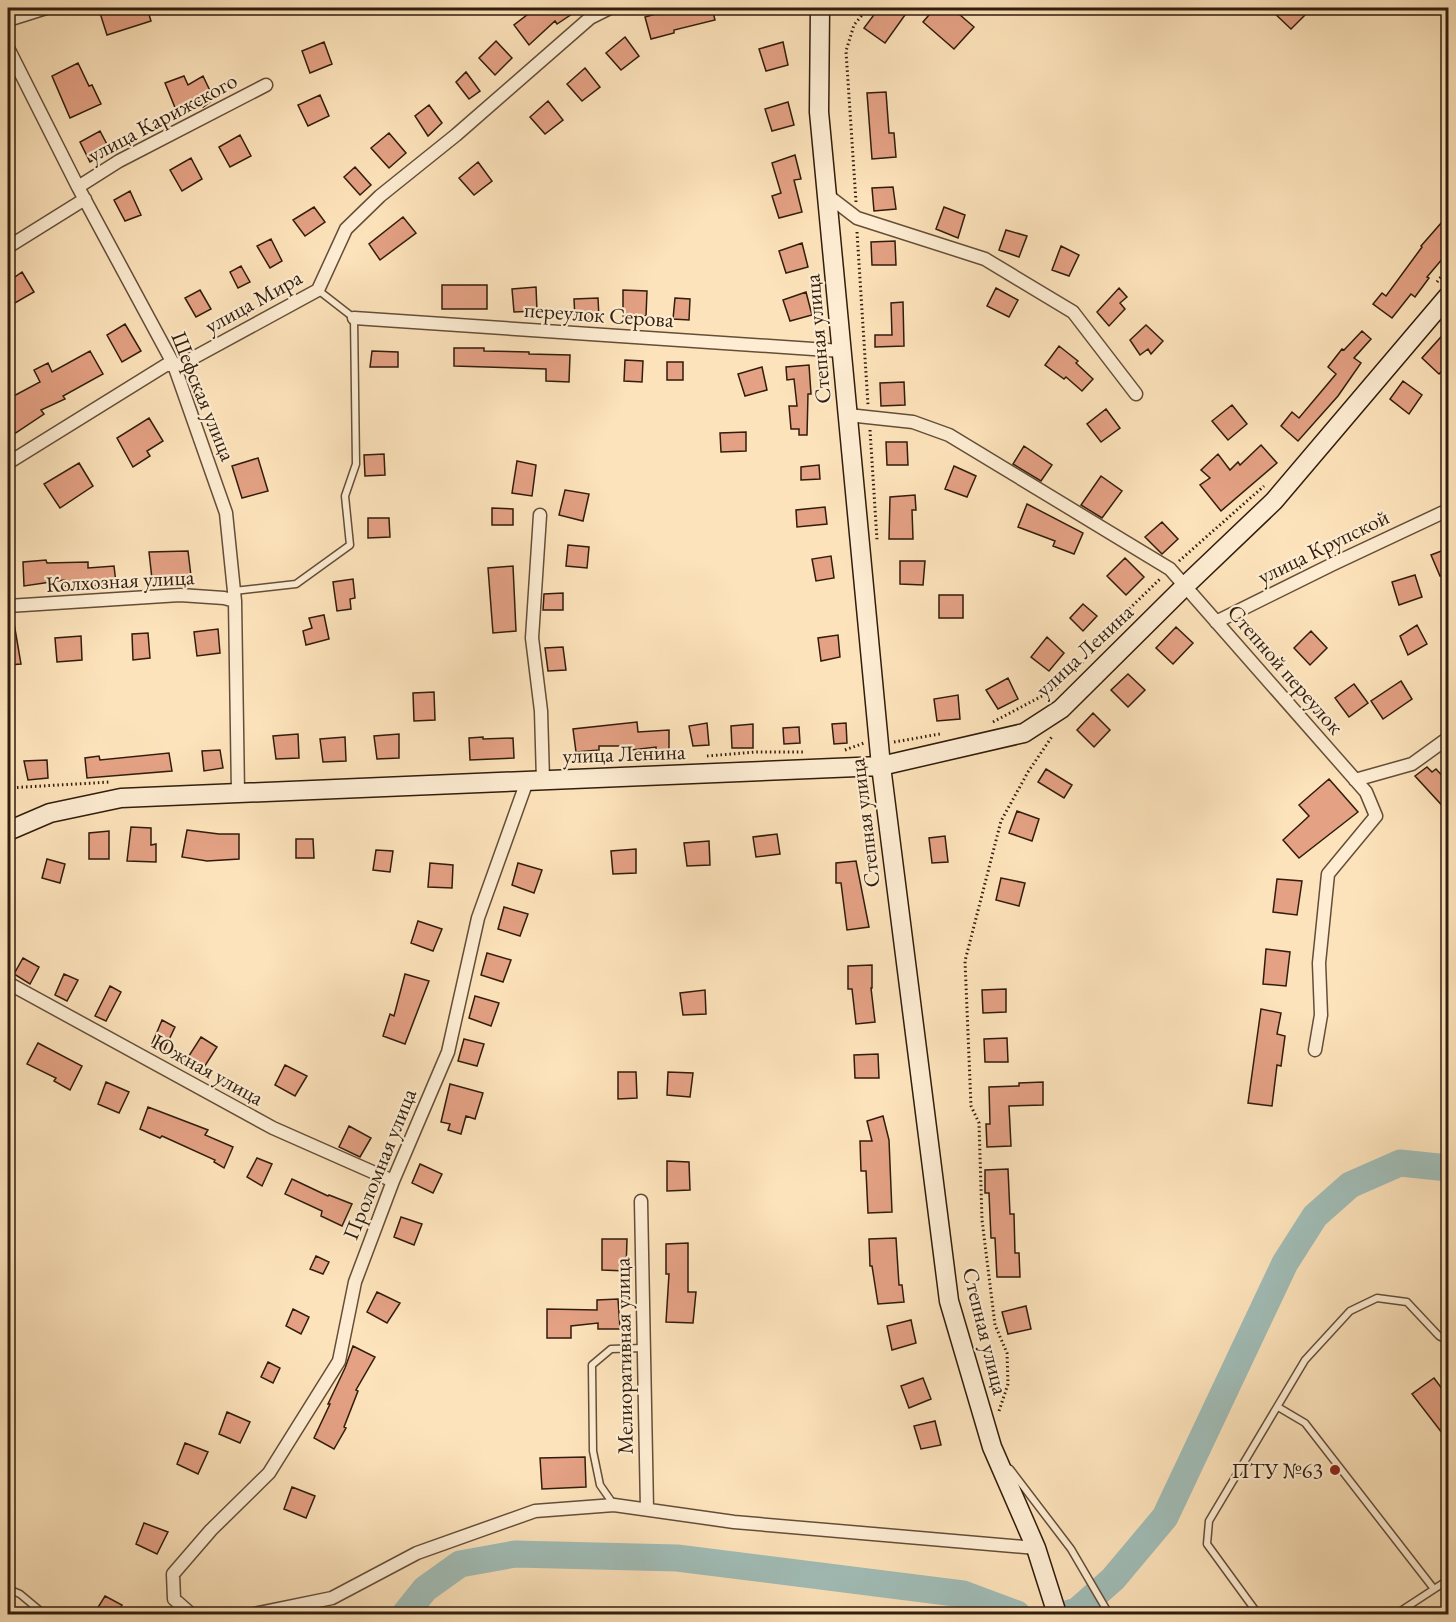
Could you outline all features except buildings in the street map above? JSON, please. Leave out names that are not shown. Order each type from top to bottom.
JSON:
[{"type":"street","points":[[8,20],[46,8]]},
{"type":"street","name":"улица Мира","points":[[8,462],[166,365],[182,364],[318,290],[346,229],[380,196],[456,135],[590,18],[610,8]]},
{"type":"street","name":"Степная улица","points":[[820,8],[819,112],[878,738],[949,1301],[992,1447],[1038,1556],[1057,1614]]},
{"type":"street","name":"Шефская улица","points":[[8,48],[78,188],[174,365],[226,513],[234,596],[238,794]]},
{"type":"street","name":"улица Карижского","points":[[78,188],[118,161],[266,85]]},
{"type":"street","points":[[827,195],[857,219],[985,259],[1073,312],[1136,394]]},
{"type":"street","name":"улица Карижского","points":[[8,247],[85,199]]},
{"type":"street","name":"улица Ленина","points":[[8,831],[50,813],[121,798],[881,766],[1024,733],[1061,709],[1274,501],[1441,291]]},
{"type":"street","name":"переулок Серова","points":[[354,318],[842,351]]},
{"type":"street","points":[[848,415],[913,422],[949,435],[1170,569],[1186,585]]},
{"type":"street","name":"улица Крупской","points":[[1216,622],[1449,510]]},
{"type":"street","name":"Проломная улица","points":[[191,1614],[174,1599],[173,1574],[211,1530],[269,1473],[339,1361],[356,1282],[393,1181],[448,1052],[478,918],[535,781],[541,711],[532,638],[540,515]]},
{"type":"street","name":"Степной переулок","points":[[1186,585],[1366,792],[1376,816],[1328,874],[1319,963],[1321,1015],[1315,1050]]},
{"type":"street","name":"Колхозная улица","points":[[8,606],[180,595],[224,598],[234,596]]},
{"type":"street","points":[[1354,780],[1412,764],[1449,738]]},
{"type":"street","name":"Южная улица","points":[[8,983],[273,1128],[393,1181]]},
{"type":"street","name":"Мелиоративная улица","points":[[641,1201],[647,1509]]},
{"type":"street","points":[[254,1614],[332,1598],[417,1553],[535,1510],[614,1504],[734,1522],[1038,1556]]},
{"type":"lane","points":[[234,596],[296,584],[351,545],[345,496],[356,464],[354,318],[318,290]]},
{"type":"lane","points":[[1258,1614],[1207,1544],[1209,1521],[1305,1360],[1350,1311],[1377,1298],[1407,1302],[1439,1336],[1449,1341]]},
{"type":"lane","points":[[614,1504],[600,1485],[592,1451],[592,1365],[611,1349],[644,1348]]},
{"type":"lane","points":[[1278,1407],[1305,1423],[1434,1589]]},
{"type":"lane","points":[[992,1447],[1071,1549],[1109,1614]]},
{"type":"lane","points":[[1396,1614],[1449,1580]]},
{"type":"lane","points":[[8,1589],[21,1594],[44,1614]]},
{"type":"path","points":[[868,8],[854,25],[846,51],[878,546]]},
{"type":"path","points":[[1441,291],[1449,268]]},
{"type":"path","points":[[1080,666],[1124,614],[1170,569],[1266,484]]},
{"type":"path","points":[[988,723],[998,721],[1065,684]]},
{"type":"path","points":[[843,751],[878,738],[896,742],[949,733]]},
{"type":"path","points":[[998,1414],[1008,1384],[1006,1353],[995,1325],[982,1220],[978,1123],[971,1106],[965,962],[1001,821],[1028,772],[1053,734]]},
{"type":"path","points":[[699,756],[755,752],[810,752]]},
{"type":"path","points":[[8,788],[118,782]]},
{"type":"waterway","points":[[1067,1614],[1077,1611],[1113,1579],[1165,1517],[1285,1263],[1315,1216],[1350,1185],[1400,1163],[1448,1168]]},
{"type":"waterway","points":[[405,1614],[425,1589],[460,1564],[515,1554],[677,1558],[963,1594],[1017,1614]]},
{"type":"place","name":"ПТУ №63","points":[[1335,1470]]}]
